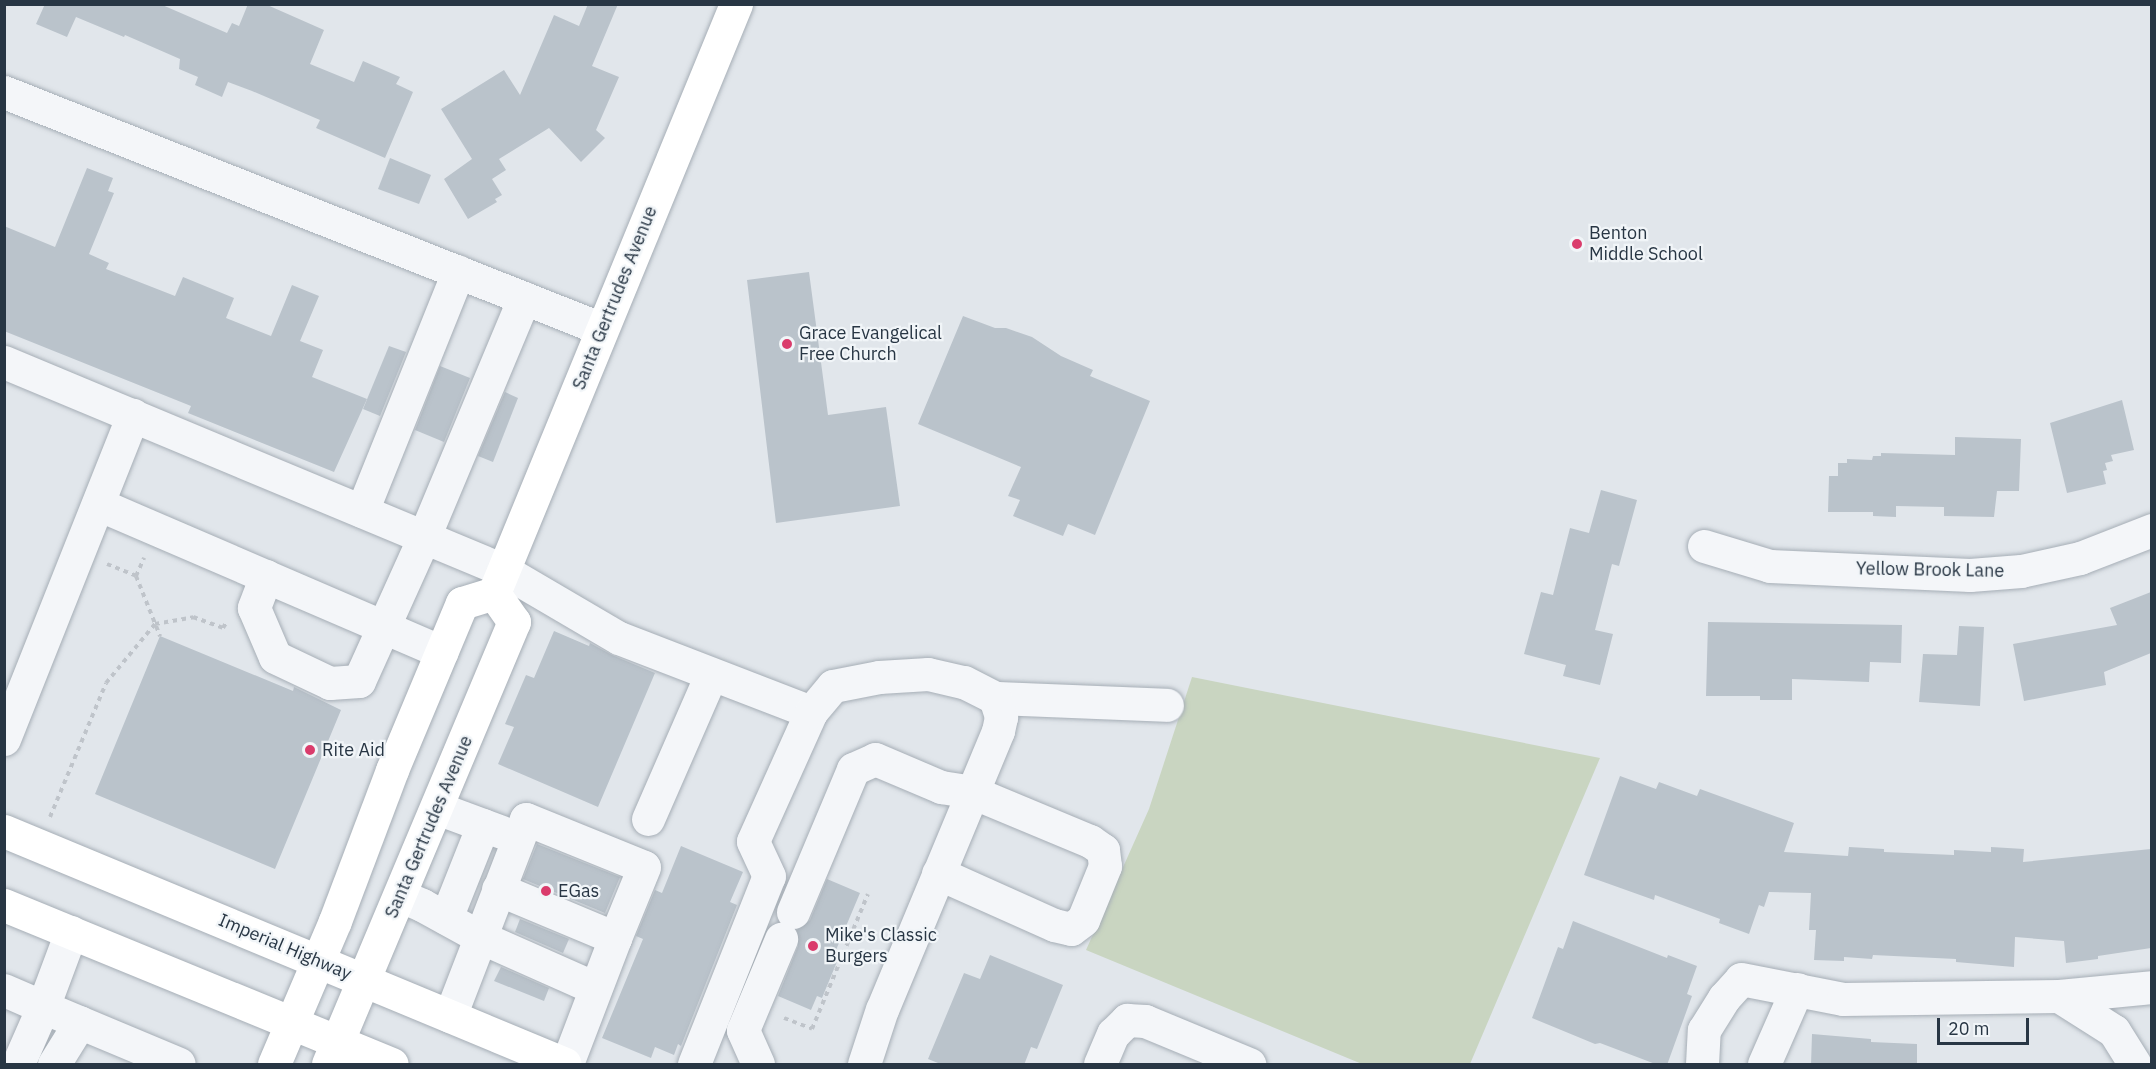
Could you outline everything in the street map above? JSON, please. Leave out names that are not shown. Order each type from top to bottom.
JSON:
[{"type":"main road","name":"Santa Gertrudes Avenue","points":[[333,1053],[401,896],[514,622],[498,581],[736,4]]},
{"type":"main road","points":[[274,1065],[318,961],[392,770],[462,603],[498,581]]},
{"type":"main road","name":"Imperial Highway","points":[[4,831],[566,1065]]},
{"type":"main road","points":[[4,904],[292,1024],[333,1053],[392,1065]]},
{"type":"street","points":[[4,92],[602,329]]},
{"type":"street","points":[[363,511],[458,272]]},
{"type":"street","points":[[266,576],[254,608],[275,657],[330,683],[359,681],[424,537],[524,298]]},
{"type":"street","points":[[4,362],[424,537],[498,581],[619,638],[811,712]]},
{"type":"street","points":[[4,739],[133,415]]},
{"type":"street","points":[[98,504],[442,652]]},
{"type":"street","name":"Yellow Brook Lane","points":[[1704,546],[1770,566],[1970,574],[2020,571],[2080,558],[2151,530]]},
{"type":"street","points":[[694,1065],[769,876],[753,841],[811,712],[833,686],[879,677],[928,674],[964,682],[994,698],[1167,705]]},
{"type":"street","points":[[648,819],[711,675]]},
{"type":"street","points":[[864,1065],[882,1009],[1001,717],[994,698]]},
{"type":"street","points":[[758,1065],[743,1029],[853,769],[875,759],[941,787],[972,792],[1090,841],[1103,850],[1105,866],[1083,920],[1071,929],[1054,925],[939,873]]},
{"type":"street","points":[[437,808],[518,838]]},
{"type":"street","points":[[450,1016],[526,819],[644,867],[566,1065]]},
{"type":"street","points":[[446,918],[483,825]]},
{"type":"street","points":[[498,889],[615,939]]},
{"type":"street","points":[[401,896],[480,937],[595,988]]},
{"type":"street","points":[[18,1065],[71,932]]},
{"type":"street","points":[[1702,1065],[1704,1030],[1724,998],[1741,979],[1843,999],[2059,996],[2151,987]]},
{"type":"street","points":[[1764,1065],[1797,989]]},
{"type":"street","points":[[4,990],[179,1065]]},
{"type":"street","points":[[2059,996],[2114,1031],[2135,1065]]},
{"type":"street","points":[[1100,1065],[1113,1034],[1127,1020],[1145,1021],[1249,1065]]},
{"type":"street","points":[[54,1065],[80,1022]]},
{"type":"path","points":[[79,552],[136,576],[160,636]]},
{"type":"path","points":[[50,818],[106,683],[155,624],[193,617],[223,628],[226,620]]},
{"type":"path","points":[[784,1018],[812,1029],[868,894]]},
{"type":"green space","points":[[1192,677],[1600,758],[1470,1064],[1362,1064],[1086,950],[1149,809]]},
{"type":"building","points":[[45,4],[160,4],[227,33],[232,23],[239,26],[248,4],[265,4],[324,30],[310,64],[354,82],[363,61],[400,77],[396,84],[413,92],[385,158],[316,128],[320,120],[252,91],[228,82],[222,97],[195,85],[198,77],[179,69],[180,59],[125,35],[124,37],[76,17],[67,37],[36,24]]},
{"type":"building","points":[[588,4],[618,4],[592,66],[619,77],[596,130],[605,138],[581,162],[549,128],[499,159],[506,170],[492,179],[502,195],[495,199],[497,202],[468,219],[444,179],[472,159],[441,109],[504,70],[520,95],[554,15],[579,26]]},
{"type":"building","points":[[390,158],[431,175],[419,204],[378,189]]},
{"type":"building","points":[[87,168],[113,178],[108,191],[114,193],[89,254],[109,263],[106,269],[175,296],[183,277],[234,298],[226,318],[271,336],[292,285],[319,296],[300,341],[323,350],[312,377],[367,399],[334,472],[188,413],[191,406],[4,331],[4,226],[55,247]]},
{"type":"building","name":"Grace Evangelical Free Church","points":[[809,272],[828,415],[886,407],[900,506],[776,523],[747,280]]},
{"type":"building","points":[[963,316],[995,328],[1006,328],[1032,337],[1061,356],[1093,370],[1090,376],[1150,401],[1095,535],[1068,524],[1063,536],[1013,516],[1020,500],[1008,496],[1021,467],[918,424]]},
{"type":"building","points":[[389,346],[406,352],[380,416],[363,409]]},
{"type":"building","points":[[440,366],[470,378],[444,442],[415,430]]},
{"type":"building","points":[[505,392],[518,398],[493,462],[478,456]]},
{"type":"building","points":[[2122,400],[2134,450],[2111,455],[2113,461],[2105,463],[2107,470],[2103,471],[2106,484],[2067,493],[2050,423]]},
{"type":"building","points":[[1955,437],[2021,439],[2019,491],[1997,491],[1994,517],[1944,516],[1944,507],[1896,506],[1896,517],[1873,516],[1873,512],[1828,512],[1829,476],[1838,476],[1838,463],[1847,463],[1847,459],[1872,460],[1873,456],[1881,456],[1881,453],[1955,455]]},
{"type":"building","points":[[1601,490],[1637,500],[1619,566],[1612,564],[1595,630],[1613,634],[1600,685],[1563,676],[1566,665],[1524,654],[1541,592],[1553,595],[1570,528],[1589,533]]},
{"type":"building","points":[[2151,592],[2151,653],[2104,672],[2106,685],[2024,701],[2013,644],[2117,625],[2110,608]]},
{"type":"building","points":[[1708,622],[1902,625],[1901,663],[1870,662],[1869,682],[1792,679],[1792,700],[1760,700],[1760,696],[1706,696]]},
{"type":"building","points":[[1959,626],[1984,627],[1980,706],[1919,702],[1923,654],[1957,655]]},
{"type":"building","points":[[554,631],[589,646],[590,643],[655,673],[598,807],[498,764],[514,727],[505,724],[526,675],[534,678]]},
{"type":"building","points":[[160,636],[293,691],[294,687],[341,710],[275,869],[95,794]]},
{"type":"building","points":[[1620,776],[1656,789],[1659,782],[1697,796],[1700,789],[1794,823],[1784,852],[1848,856],[1849,847],[1884,849],[1884,852],[1954,855],[1954,850],[1991,852],[1991,847],[2024,849],[2023,862],[2151,849],[2151,948],[2066,963],[2064,941],[2015,937],[2014,967],[1956,962],[1956,959],[1873,955],[1872,959],[1844,957],[1844,961],[1814,960],[1816,930],[1809,930],[1811,893],[1769,892],[1764,907],[1759,905],[1749,934],[1719,923],[1720,919],[1655,895],[1654,900],[1584,875]]},
{"type":"building","points":[[537,844],[620,877],[605,913],[523,879]]},
{"type":"building","points":[[681,846],[743,872],[730,902],[737,905],[681,1046],[678,1044],[674,1055],[655,1047],[651,1058],[602,1038],[643,939],[636,936],[655,890],[662,893]]},
{"type":"building","name":"Mike's Classic Burgers","points":[[827,879],[860,893],[836,950],[841,952],[822,998],[817,996],[811,1010],[778,996],[798,946],[797,930],[810,920]]},
{"type":"building","points":[[520,919],[569,939],[563,953],[515,932]]},
{"type":"building","points":[[1573,921],[1667,958],[1668,955],[1697,966],[1687,994],[1692,996],[1667,1065],[1658,1065],[1600,1043],[1595,1044],[1532,1018],[1558,947],[1563,949]]},
{"type":"building","points":[[990,955],[1063,985],[1037,1049],[1031,1047],[1024,1065],[943,1065],[928,1059],[964,973],[980,979]]},
{"type":"building","points":[[501,967],[549,988],[544,1001],[494,981]]},
{"type":"building","points":[[1812,1034],[1871,1039],[1871,1042],[1917,1044],[1917,1065],[1811,1065]]},
{"type":"place","name":"Benton Middle School","points":[[1577,244]]},
{"type":"place","name":"Grace Evangelical Free Church","points":[[787,344]]},
{"type":"place","name":"Rite Aid","points":[[310,750]]},
{"type":"place","name":"EGas","points":[[546,891]]},
{"type":"place","name":"Mike's Classic Burgers","points":[[813,946]]}]
